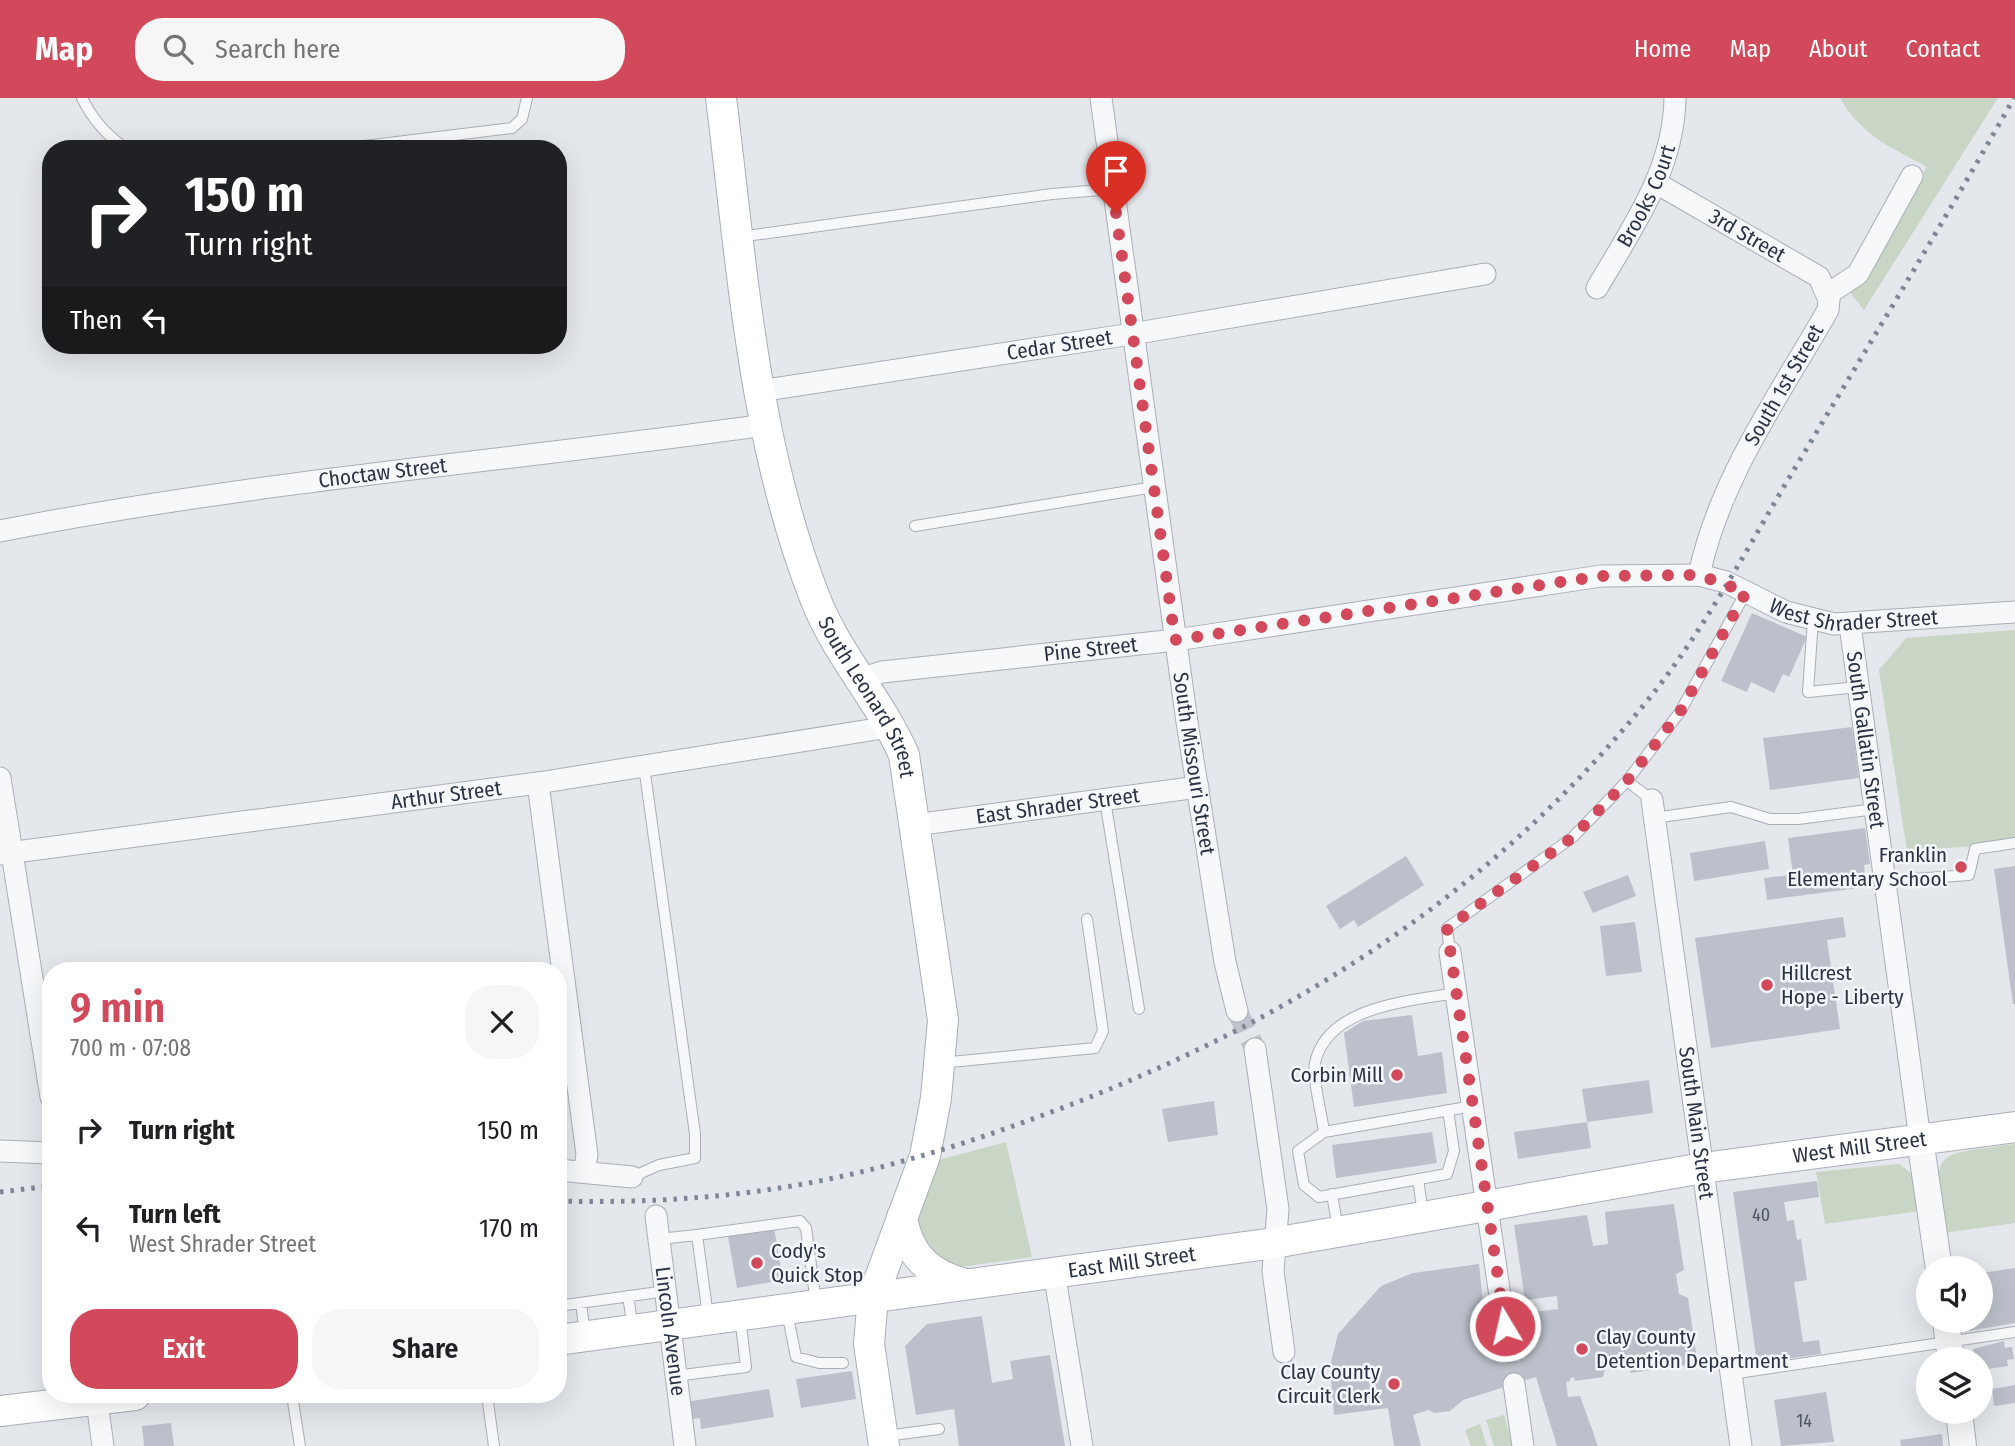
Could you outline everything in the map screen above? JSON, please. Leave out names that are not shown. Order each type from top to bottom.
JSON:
[{"type":"main road","name":"South Leonard Street","points":[[721,98],[765,425],[814,596],[857,680],[889,727],[904,755],[943,1020],[925,1156],[873,1297],[869,1344],[883,1441]]},
{"type":"main road","name":"West Mill Street","points":[[1703,1168],[2015,1126]]},
{"type":"main road","name":"East Mill Street","points":[[572,1339],[1274,1243],[1424,1219],[1703,1168]]},
{"type":"main road","points":[[902,1217],[908,1242],[922,1262],[942,1278],[966,1284]]},
{"type":"main road","points":[[0,1411],[55,1403]]},
{"type":"street","name":"South Missouri Street","points":[[1101,98],[1175,640],[1225,962],[1237,1011]]},
{"type":"street","name":"Brooks Court","points":[[1597,288],[1658,184],[1675,127],[1675,98]]},
{"type":"street","points":[[1828,294],[1858,274],[1912,176]]},
{"type":"street","name":"3rd Street","points":[[1658,184],[1819,277],[1828,294]]},
{"type":"street","name":"Cedar Street","points":[[759,391],[1132,334],[1485,274]]},
{"type":"street","name":"South 1st Street","points":[[1699,575],[1715,517],[1736,468],[1828,310],[1828,294]]},
{"type":"street","name":"Choctaw Street","points":[[0,531],[179,500],[765,425]]},
{"type":"street","name":"West Shrader Street","points":[[1699,575],[1746,592],[1786,612],[1850,625],[2015,612]]},
{"type":"street","name":"Pine Street","points":[[857,680],[882,672],[1175,640],[1601,576],[1699,575]]},
{"type":"street","name":"South Gallatin Street","points":[[1850,625],[1937,1256]]},
{"type":"street","name":"Arthur Street","points":[[6,854],[538,783],[889,727]]},
{"type":"street","points":[[0,778],[6,854],[42,1044]]},
{"type":"street","points":[[538,783],[562,962]]},
{"type":"street","name":"East Shrader Street","points":[[915,825],[1198,788]]},
{"type":"street","name":"South Main Street","points":[[1653,809],[1741,1446]]},
{"type":"street","points":[[1450,952],[1508,1351]]},
{"type":"street","points":[[567,1003],[587,1155],[584,1172]]},
{"type":"street","points":[[1255,1049],[1278,1209],[1273,1271],[1284,1352]]},
{"type":"street","points":[[0,1151],[42,1153]]},
{"type":"street","points":[[567,1171],[632,1177]]},
{"type":"street","name":"Lincoln Avenue","points":[[656,1216],[685,1446]]},
{"type":"street","points":[[1054,1271],[1082,1446]]},
{"type":"street","points":[[1514,1384],[1523,1446]]},
{"type":"street","points":[[97,1403],[103,1446]]},
{"type":"street","points":[[1960,1424],[1963,1446]]},
{"type":"lane","points":[[82,98],[114,140]]},
{"type":"lane","points":[[414,140],[512,128],[522,119],[527,98]]},
{"type":"lane","points":[[739,237],[1052,194],[1113,189]]},
{"type":"lane","points":[[915,526],[1154,487]]},
{"type":"lane","points":[[1450,952],[1447,928],[1573,837],[1627,781],[1680,712],[1746,592]]},
{"type":"lane","points":[[1812,619],[1808,692],[1858,687]]},
{"type":"lane","points":[[632,1177],[659,1165],[695,1158],[695,1134],[644,766]]},
{"type":"lane","points":[[1627,781],[1653,809],[1731,807],[1770,820],[1875,809]]},
{"type":"lane","points":[[1105,800],[1139,1009]]},
{"type":"lane","points":[[1885,881],[1969,875],[1975,849],[2015,843]]},
{"type":"lane","points":[[939,1063],[1095,1048],[1103,1031],[1087,919]]},
{"type":"lane","points":[[1324,1132],[1314,1064],[1328,1036],[1369,1008],[1456,993]]},
{"type":"lane","points":[[1448,1110],[1454,1151],[1447,1174],[1319,1197],[1304,1185],[1298,1151],[1324,1132],[1448,1110],[1472,1106]]},
{"type":"lane","points":[[1418,1179],[1424,1219]]},
{"type":"lane","points":[[1332,1194],[1338,1232]]},
{"type":"lane","points":[[659,1239],[800,1221],[806,1228],[816,1306]]},
{"type":"lane","points":[[697,1235],[709,1321]]},
{"type":"lane","points":[[567,1305],[666,1292]]},
{"type":"lane","points":[[628,1296],[633,1331]]},
{"type":"lane","points":[[572,1339],[581,1303]]},
{"type":"lane","points":[[787,1310],[796,1357],[819,1363],[843,1363]]},
{"type":"lane","points":[[675,1376],[746,1367],[740,1317]]},
{"type":"lane","points":[[1731,1374],[2015,1332]]},
{"type":"lane","points":[[293,1403],[300,1446]]},
{"type":"lane","points":[[488,1403],[494,1446]]},
{"type":"lane","points":[[883,1441],[939,1429]]},
{"type":"green space","points":[[1840,98],[1998,98],[1864,310],[1849,291],[1927,167],[1877,139],[1848,111]]},
{"type":"green space","points":[[2015,630],[2015,843],[1907,851],[1879,670],[1906,638]]},
{"type":"green space","points":[[1006,1142],[1032,1257],[968,1266],[943,1266],[927,1254],[914,1214],[935,1161]]},
{"type":"green space","points":[[2015,1144],[2015,1223],[1944,1233],[1939,1184],[1944,1161],[1967,1151]]},
{"type":"green space","points":[[1899,1164],[1916,1177],[1920,1211],[1825,1224],[1816,1172]]},
{"type":"green space","points":[[1504,1415],[1513,1446],[1494,1446],[1486,1420]]},
{"type":"green space","points":[[1480,1424],[1487,1446],[1471,1446],[1465,1430]]},
{"type":"building","points":[[1752,613],[1807,637],[1789,677],[1783,674],[1774,693],[1751,682],[1747,692],[1721,681]]},
{"type":"building","points":[[1852,727],[1859,778],[1770,790],[1763,738]]},
{"type":"building","points":[[1865,828],[1870,864],[1864,865],[1866,887],[1767,900],[1764,878],[1793,875],[1788,838]]},
{"type":"building","points":[[1765,841],[1769,869],[1694,881],[1690,853]]},
{"type":"building","points":[[1406,856],[1424,885],[1358,927],[1354,920],[1340,929],[1326,906]]},
{"type":"building","name":"Franklin Elementary School","points":[[2015,866],[2015,1004],[2013,1004],[1994,869]]},
{"type":"building","points":[[1628,875],[1636,896],[1593,913],[1583,892]]},
{"type":"building","name":"Hillcrest Hope - Liberty","points":[[1843,917],[1846,937],[1827,940],[1840,1029],[1711,1048],[1695,938]]},
{"type":"building","points":[[1635,922],[1642,972],[1606,976],[1600,926]]},
{"type":"building","name":"Corbin Mill","points":[[1412,1015],[1418,1056],[1442,1052],[1447,1093],[1354,1107],[1344,1033],[1363,1021]]},
{"type":"building","points":[[1649,1080],[1653,1113],[1587,1122],[1582,1089]]},
{"type":"building","points":[[1214,1101],[1218,1135],[1168,1142],[1162,1109]]},
{"type":"building","points":[[1587,1122],[1591,1148],[1518,1159],[1514,1132]]},
{"type":"building","points":[[1432,1132],[1437,1163],[1336,1178],[1332,1145]]},
{"type":"building","points":[[1817,1181],[1819,1197],[1784,1202],[1787,1221],[1794,1220],[1797,1240],[1801,1239],[1807,1280],[1794,1282],[1803,1342],[1819,1340],[1821,1354],[1757,1363],[1733,1192]]},
{"type":"building","points":[[1674,1204],[1684,1270],[1676,1274],[1679,1294],[1688,1298],[1697,1359],[1694,1364],[1631,1373],[1626,1363],[1606,1366],[1603,1377],[1575,1381],[1574,1377],[1570,1378],[1570,1381],[1566,1382],[1568,1397],[1580,1396],[1598,1446],[1557,1446],[1536,1377],[1463,1400],[1450,1411],[1435,1413],[1428,1410],[1413,1415],[1421,1446],[1394,1446],[1388,1408],[1334,1415],[1330,1366],[1338,1334],[1381,1286],[1413,1273],[1479,1264],[1488,1354],[1532,1347],[1528,1319],[1533,1312],[1558,1309],[1557,1296],[1525,1300],[1514,1225],[1587,1215],[1593,1246],[1608,1244],[1605,1212]]},
{"type":"building","points":[[774,1228],[783,1280],[737,1288],[728,1236]]},
{"type":"building","points":[[2015,1268],[2015,1323],[1993,1327],[1993,1271]]},
{"type":"building","points":[[982,1316],[992,1383],[1013,1379],[1010,1361],[1050,1355],[1065,1446],[959,1446],[954,1409],[916,1415],[905,1346],[927,1324]]},
{"type":"building","points":[[2004,1341],[2005,1348],[2012,1347],[2014,1359],[2007,1360],[2008,1366],[1993,1368],[1993,1347],[1981,1347]]},
{"type":"building","points":[[852,1371],[856,1399],[801,1408],[796,1379]]},
{"type":"building","points":[[2015,1385],[2015,1403],[1994,1406],[1993,1389]]},
{"type":"building","points":[[769,1389],[774,1417],[701,1429],[700,1418],[688,1420],[685,1402]]},
{"type":"building","points":[[1826,1392],[1834,1442],[1781,1446],[1774,1400]]},
{"type":"building","points":[[171,1423],[174,1446],[144,1446],[142,1426]]},
{"type":"building","points":[[1942,1434],[1943,1446],[1901,1446],[1900,1440]]},
{"type":"tunnel","points":[[1237,1011],[1255,1049]]},
{"type":"tunnel","points":[[1508,1351],[1514,1384]]},
{"type":"railway","points":[[567,1201],[675,1199],[792,1186],[892,1164],[990,1134],[1141,1076],[1226,1036],[1307,992],[1384,943],[1458,888],[1528,828],[1594,763],[1675,665],[1728,582],[2014,98]]},
{"type":"railway","points":[[0,1192],[42,1187]]},
{"type":"place","name":"Franklin Elementary School","points":[[1961,867]]},
{"type":"place","name":"Hillcrest Hope - Liberty","points":[[1767,985]]},
{"type":"place","name":"Corbin Mill","points":[[1397,1075]]},
{"type":"place","name":"Cody's Quick Stop","points":[[757,1263]]},
{"type":"place","name":"Clay County Detention Department","points":[[1582,1349]]},
{"type":"place","name":"Clay County Circuit Clerk","points":[[1394,1384]]},
{"type":"route","points":[[1116,213],[1175,640],[1601,576],[1699,575],[1726,582],[1746,592],[1680,712],[1627,781],[1573,837],[1447,928],[1505,1326]]}]
